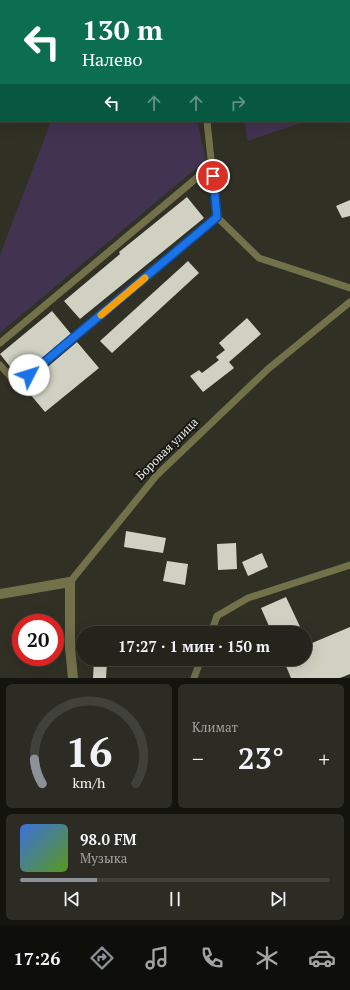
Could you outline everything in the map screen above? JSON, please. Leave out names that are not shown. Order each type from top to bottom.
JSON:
[{"type":"street","points":[[0,594],[70,582],[70,648],[73,678]]},
{"type":"lane","points":[[207,122],[217,217],[259,258],[350,288]]},
{"type":"lane","points":[[0,343],[199,176]]},
{"type":"lane","points":[[0,365],[18,385],[217,217]]},
{"type":"lane","name":"Боровая улица","points":[[70,582],[156,476],[268,369],[350,302]]},
{"type":"lane","points":[[213,626],[217,616],[248,598],[350,564]]},
{"type":"lane","points":[[194,678],[198,666]]},
{"type":"shaded area","points":[[51,122],[197,122],[206,160],[0,333],[0,255]]},
{"type":"shaded area","points":[[244,122],[303,122],[248,141]]},
{"type":"building","points":[[187,197],[204,218],[80,319],[64,301],[120,254],[119,252]]},
{"type":"building","points":[[350,200],[350,216],[342,218],[336,206]]},
{"type":"building","points":[[188,261],[199,273],[112,353],[100,341]]},
{"type":"building","points":[[52,311],[71,334],[19,378],[0,354]]},
{"type":"building","points":[[247,318],[261,334],[229,362],[234,368],[203,392],[190,376],[199,370],[202,373],[219,360],[216,357],[225,350],[219,343]]},
{"type":"building","points":[[77,342],[99,368],[45,412],[25,388],[25,386]]},
{"type":"building","points":[[126,531],[166,538],[163,553],[124,547]]},
{"type":"building","points":[[236,543],[237,569],[218,570],[217,544]]},
{"type":"building","points":[[262,553],[268,567],[248,576],[242,562]]},
{"type":"building","points":[[167,561],[188,564],[185,585],[163,581]]},
{"type":"building","points":[[286,597],[300,626],[269,626],[261,608]]},
{"type":"building","points":[[350,627],[350,674],[340,678],[291,678],[286,666],[312,666],[312,643]]},
{"type":"building","points":[[94,666],[107,666],[106,678],[93,678]]},
{"type":"slow traffic","points":[[101,315],[145,278]]},
{"type":"route","points":[[29,375],[217,217],[213,176]]}]
